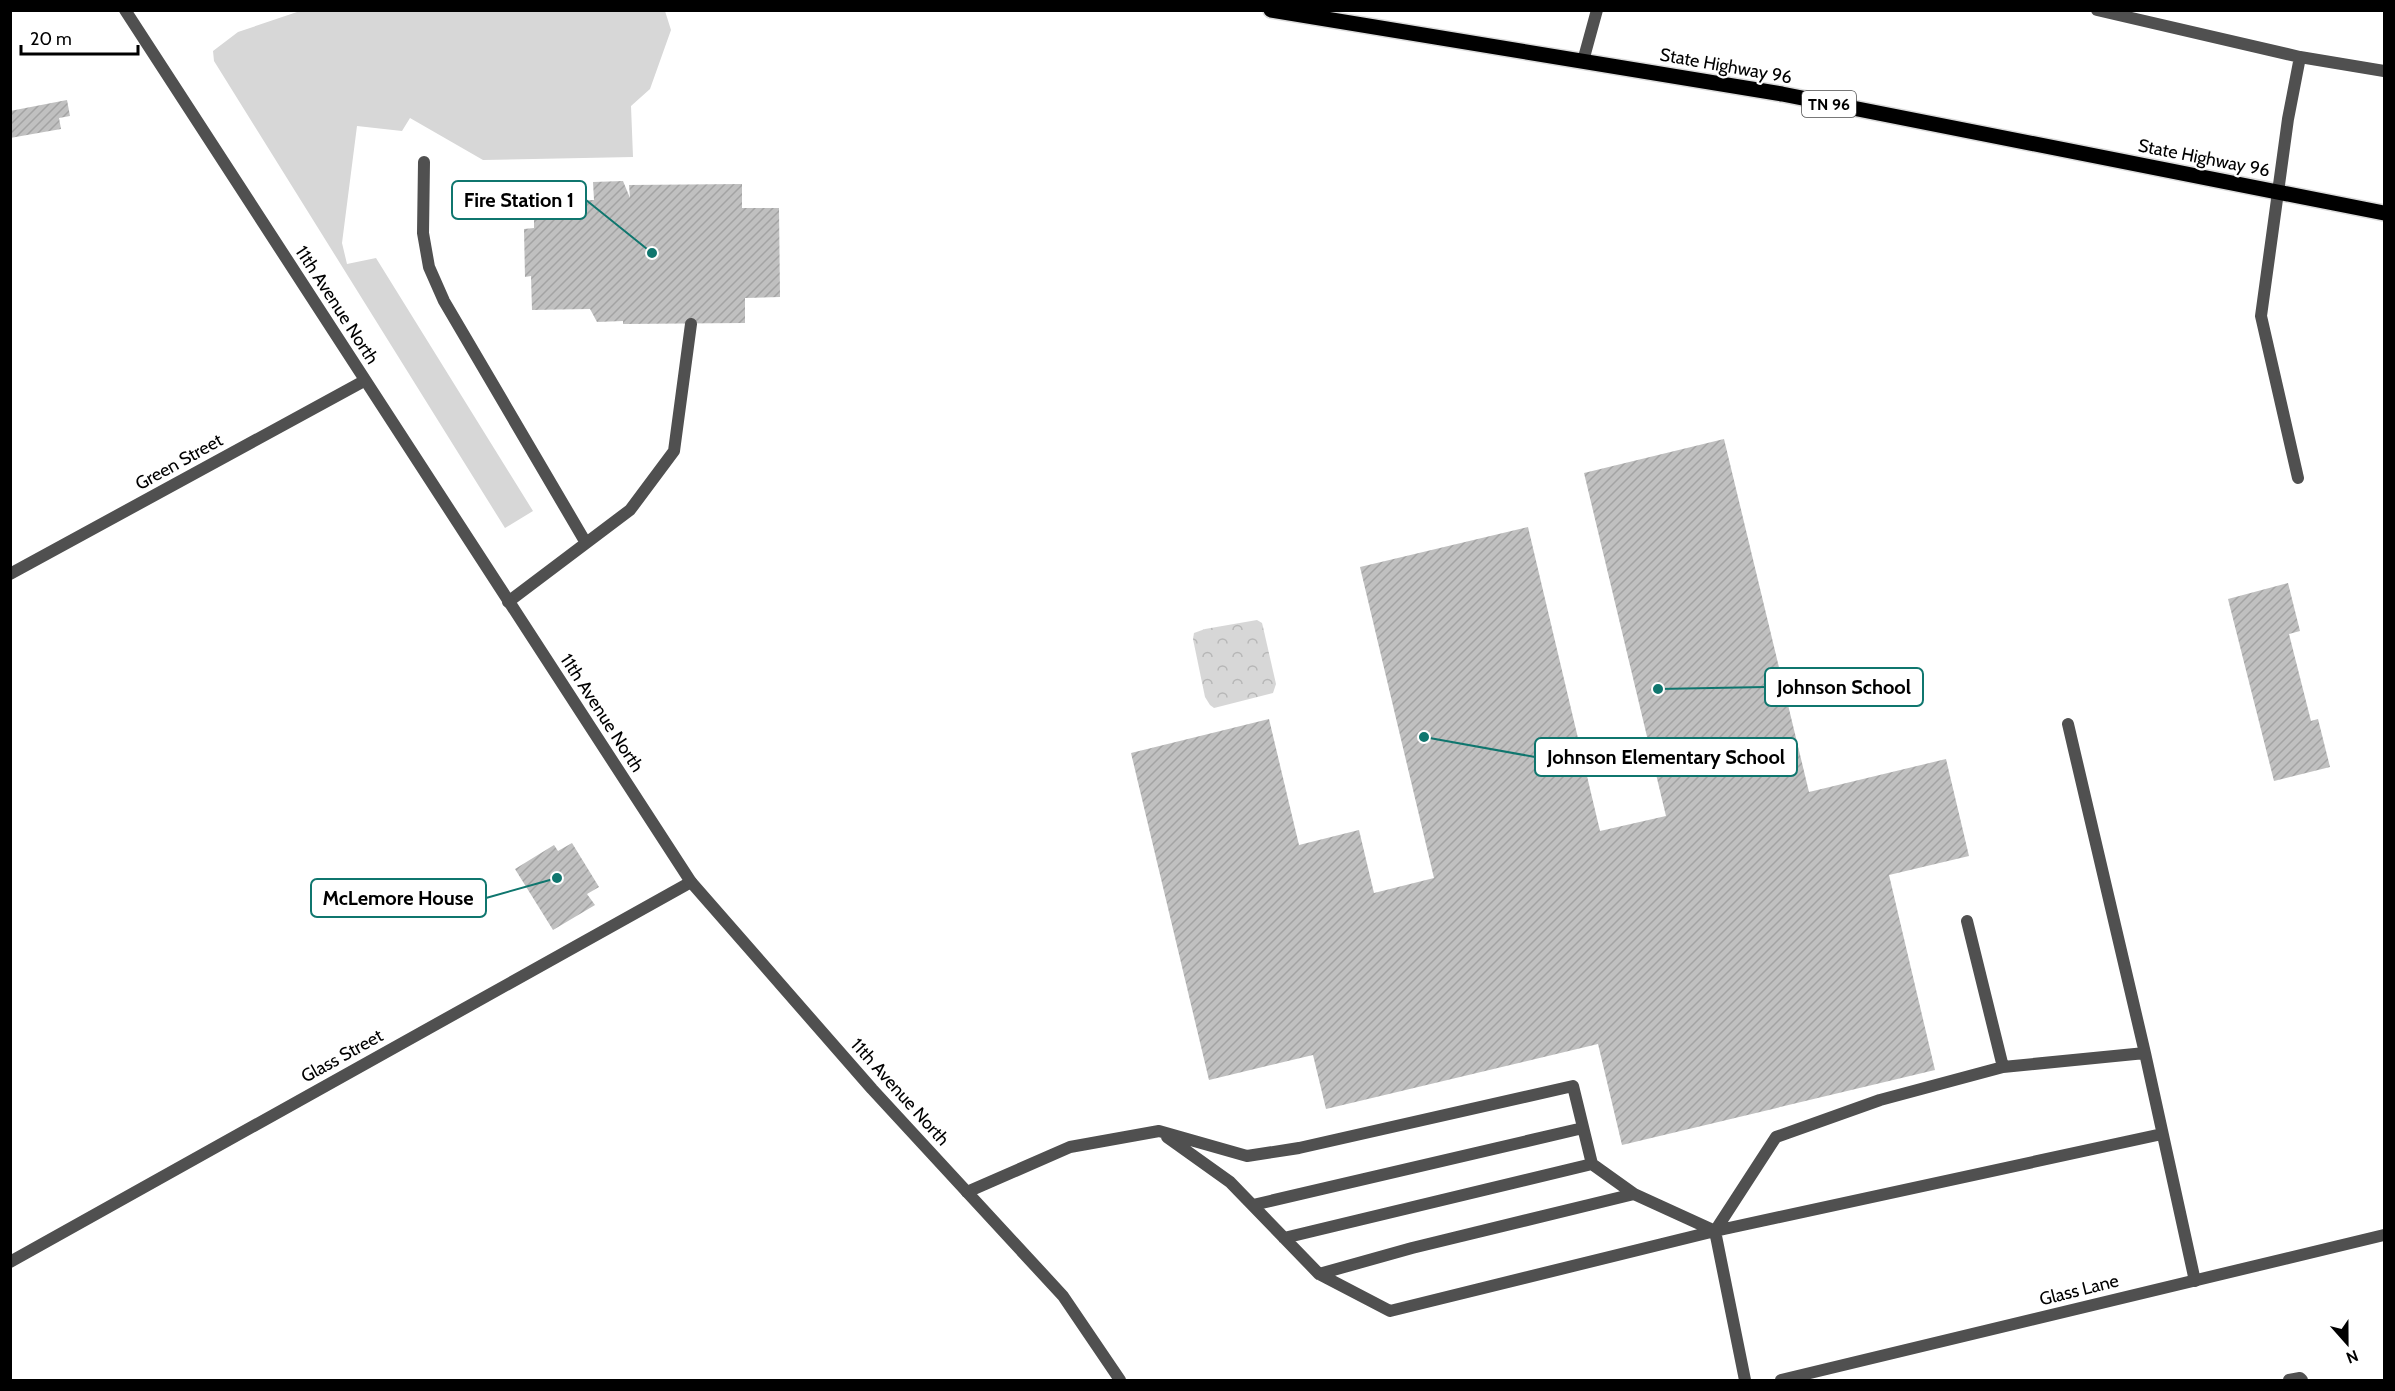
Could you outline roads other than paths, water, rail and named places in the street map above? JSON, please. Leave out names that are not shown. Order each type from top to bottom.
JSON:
[{"type":"main road","name":"State Highway 96","points":[[1271,10],[1782,94],[2385,213]]},
{"type":"street","name":"11th Avenue North","points":[[125,10],[691,882],[872,1089],[1063,1296],[1120,1380]]},
{"type":"street","points":[[1583,61],[1597,10]]},
{"type":"street","points":[[2097,10],[2300,57],[2385,71]]},
{"type":"street","points":[[2298,478],[2261,316],[2288,119],[2300,57]]},
{"type":"street","points":[[424,162],[423,233],[429,267],[444,301],[586,543]]},
{"type":"street","points":[[508,602],[630,510],[674,451],[691,324]]},
{"type":"street","name":"Green Street","points":[[10,574],[364,381]]},
{"type":"street","points":[[2068,724],[2145,1053],[2195,1281]]},
{"type":"street","name":"Glass Street","points":[[10,1262],[691,882]]},
{"type":"street","points":[[1967,921],[2003,1067]]},
{"type":"street","points":[[1746,1380],[1715,1231],[1776,1137],[1880,1100],[2003,1067],[2145,1053]]},
{"type":"street","points":[[967,1192],[1070,1147],[1159,1131],[1247,1156],[1299,1148],[1573,1086],[1592,1164],[1634,1194],[1715,1231]]},
{"type":"street","points":[[1253,1205],[1583,1128]]},
{"type":"street","points":[[1159,1131],[1230,1182],[1319,1274],[1390,1311],[1715,1231],[2163,1134]]},
{"type":"street","points":[[1284,1238],[1592,1164]]},
{"type":"street","points":[[1319,1274],[1412,1248],[1634,1194]]},
{"type":"street","name":"Glass Lane","points":[[1781,1380],[2385,1235]]},
{"type":"street","points":[[2289,1380],[2300,1378],[2302,1380]]},
{"type":"place","name":"Fire Station 1","points":[[652,253]]},
{"type":"place","name":"Johnson School","points":[[1658,689]]},
{"type":"place","name":"Johnson Elementary School","points":[[1424,737]]},
{"type":"place","name":"McLemore House","points":[[557,878]]}]
